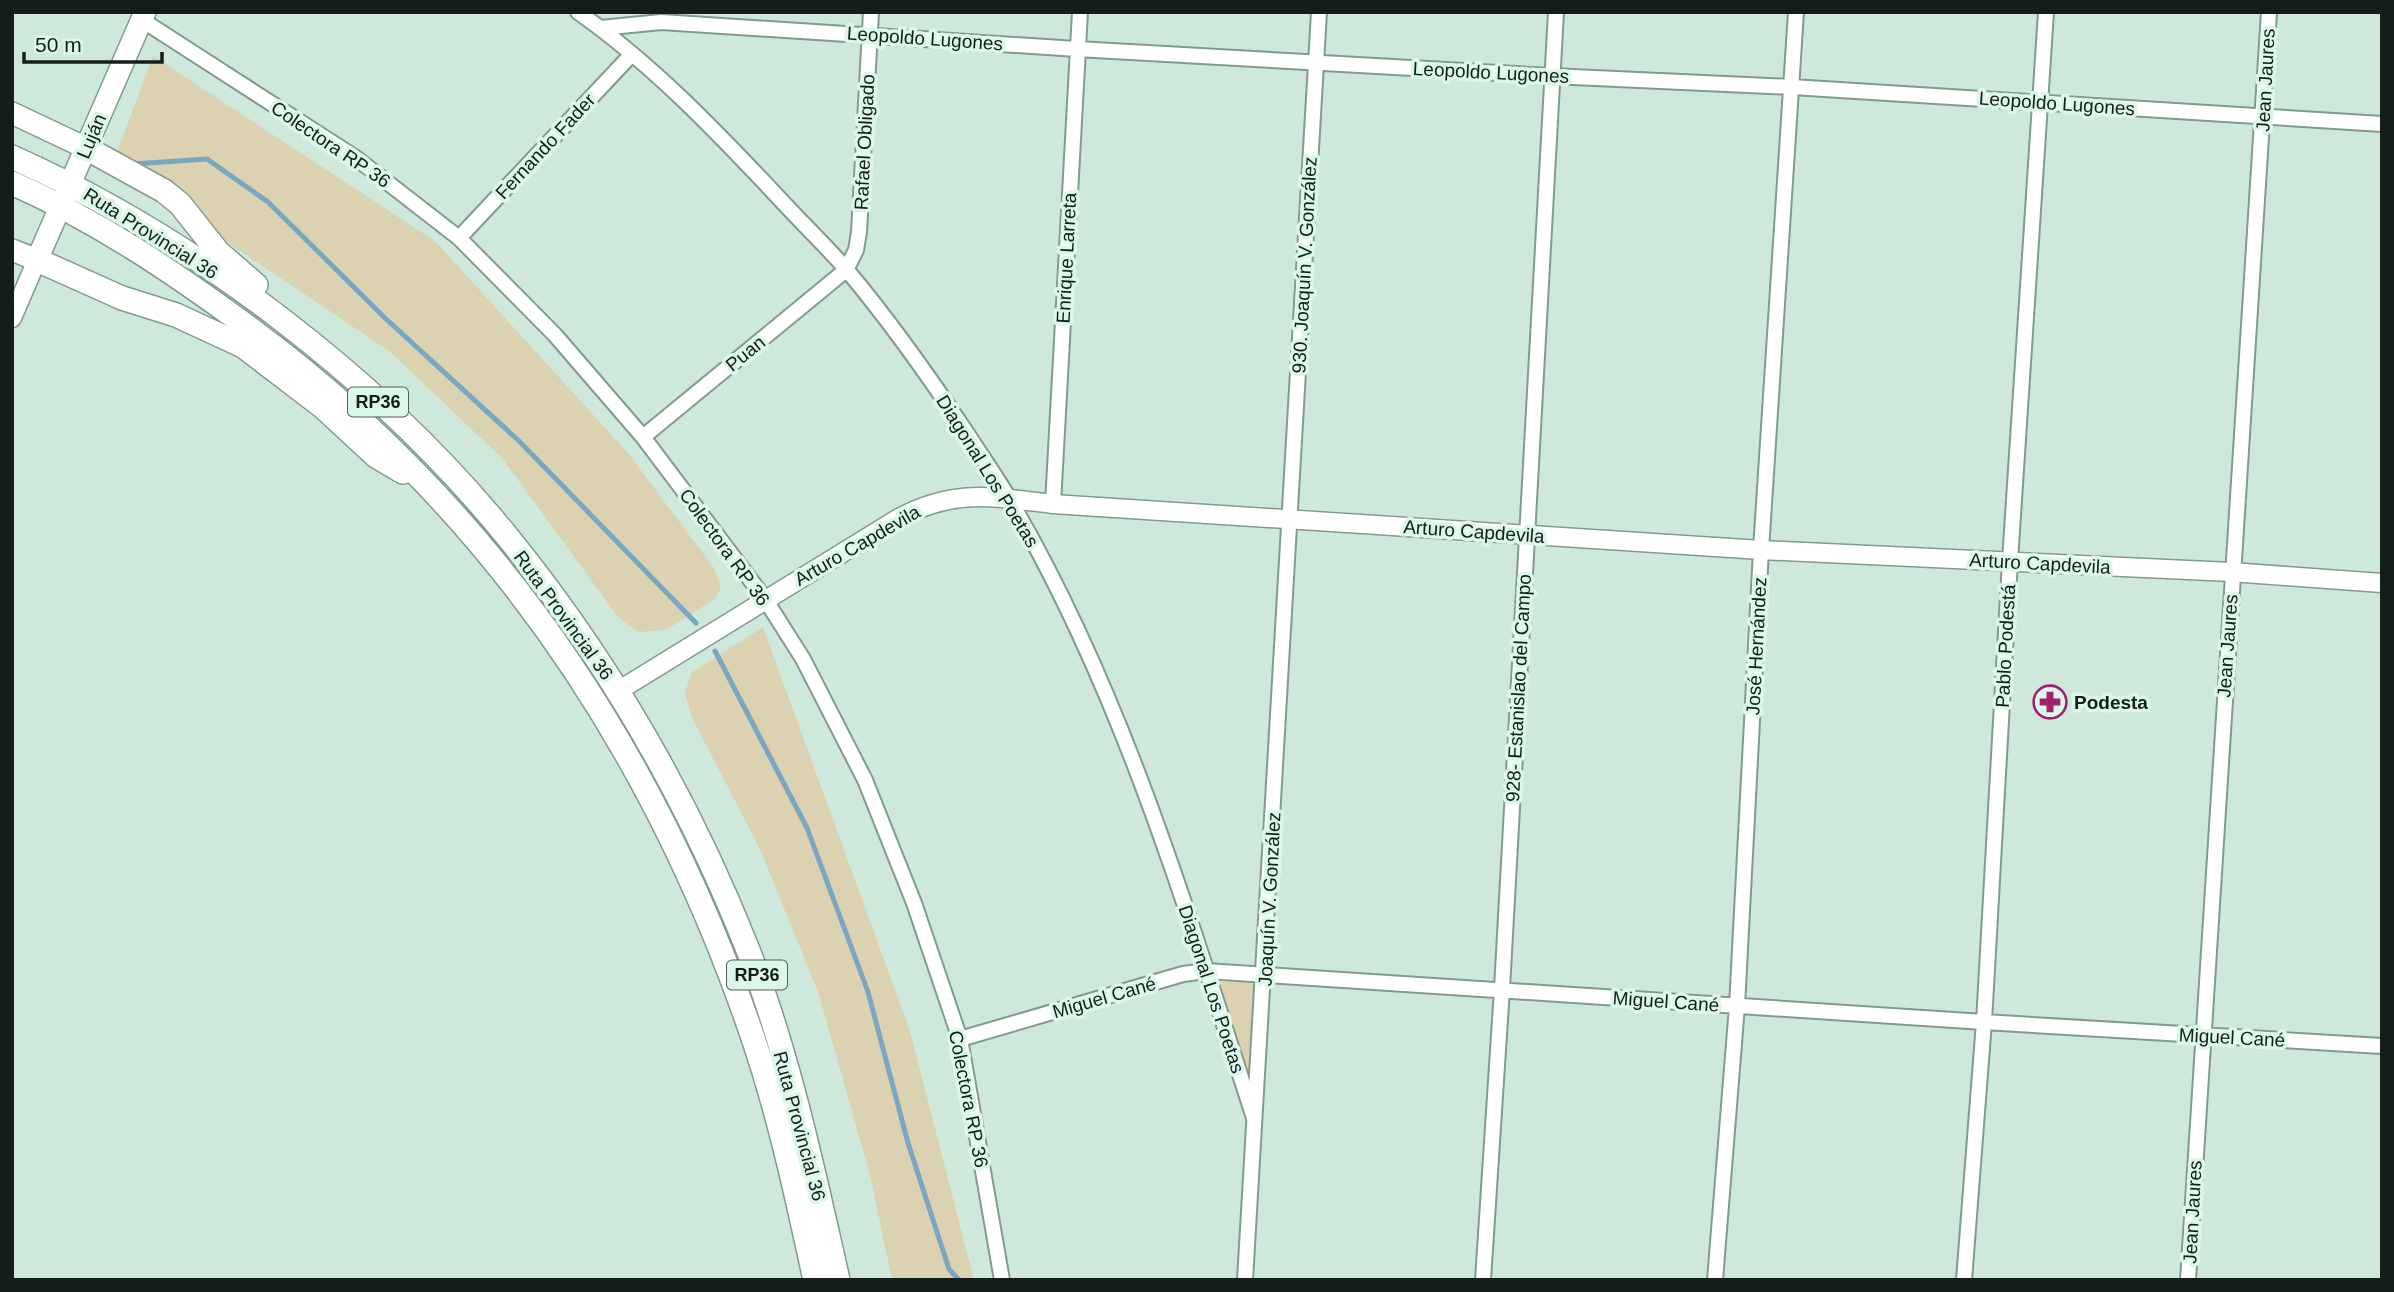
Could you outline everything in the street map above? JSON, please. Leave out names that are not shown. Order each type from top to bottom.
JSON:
[{"type":"main road","name":"Luján","points":[[37,260],[144,16]]},
{"type":"main road","points":[[12,113],[152,183],[180,204],[218,251],[316,338],[335,363]]},
{"type":"main road","name":"Ruta Provincial 36","points":[[12,157],[72,184],[133,218],[255,300],[335,363],[405,427],[505,533],[552,594],[618,691],[692,826],[748,950],[773,1024],[805,1136],[838,1280]]},
{"type":"main road","name":"Ruta Provincial 36","points":[[12,183],[61,205],[139,251],[311,375],[375,431],[432,490],[515,586],[570,661],[622,743],[658,810],[722,953],[752,1034],[779,1124],[815,1280]]},
{"type":"main road","points":[[12,250],[122,299],[176,315],[243,346],[323,407],[376,456],[432,490]]},
{"type":"street","name":"Diagonal Los Poetas","points":[[578,12],[632,54],[733,149],[846,270],[931,379],[1010,499],[1095,669],[1130,751],[1162,836],[1254,1118]]},
{"type":"street","name":"Rafael Obligado","points":[[846,270],[856,250],[859,232],[871,12]]},
{"type":"street","name":"Enrique Larreta","points":[[1053,504],[1080,12]]},
{"type":"street","name":"930. Joaquín V. González","points":[[1290,518],[1319,12]]},
{"type":"street","name":"928- Estanislao del Campo","points":[[1483,1280],[1502,989],[1556,12]]},
{"type":"street","name":"José Hernández","points":[[1715,1280],[1737,1006],[1761,550],[1796,12]]},
{"type":"street","name":"Pablo Podestá","points":[[1964,1280],[1984,1023],[2010,561],[2046,12]]},
{"type":"street","name":"Jean Jaures","points":[[2188,1280],[2231,572],[2269,12]]},
{"type":"street","name":"Colectora RP 36","points":[[144,16],[356,159],[459,238],[555,335],[643,437],[765,599],[803,659],[865,780],[914,903],[960,1039],[1002,1280]]},
{"type":"street","name":"Leopoldo Lugones","points":[[601,28],[661,17],[1077,49],[1792,87],[2382,124]]},
{"type":"street","name":"Fernando Fader","points":[[459,238],[632,54]]},
{"type":"street","points":[[12,318],[37,260]]},
{"type":"street","name":"Puan","points":[[643,437],[846,270]]},
{"type":"street","name":"Arturo Capdevila","points":[[618,691],[916,509],[954,497],[972,495],[1053,504],[1761,550],[2231,572],[2382,583]]},
{"type":"street","name":"Joaquín V. González","points":[[1245,1280],[1290,518]]},
{"type":"street","name":"Miguel Cané","points":[[960,1039],[1183,974],[1206,971],[1984,1023],[2382,1046]]},
{"type":"shaded area","points":[[153,56],[435,241],[628,453],[714,568],[721,587],[715,599],[666,630],[638,632],[618,617],[502,458],[389,351],[112,165]]},
{"type":"shaded area","points":[[763,627],[910,1031],[974,1280],[892,1280],[870,1175],[818,992],[760,849],[692,718],[685,693],[691,673]]},
{"type":"shaded area","points":[[1259,980],[1252,1099],[1219,982]]},
{"type":"waterway","points":[[133,164],[207,159],[268,202],[385,318],[519,441],[696,623]]},
{"type":"waterway","points":[[715,651],[807,828],[868,992],[908,1143],[949,1269],[959,1280]]},
{"type":"place","name":"Podesta","points":[[2050,702]]}]
